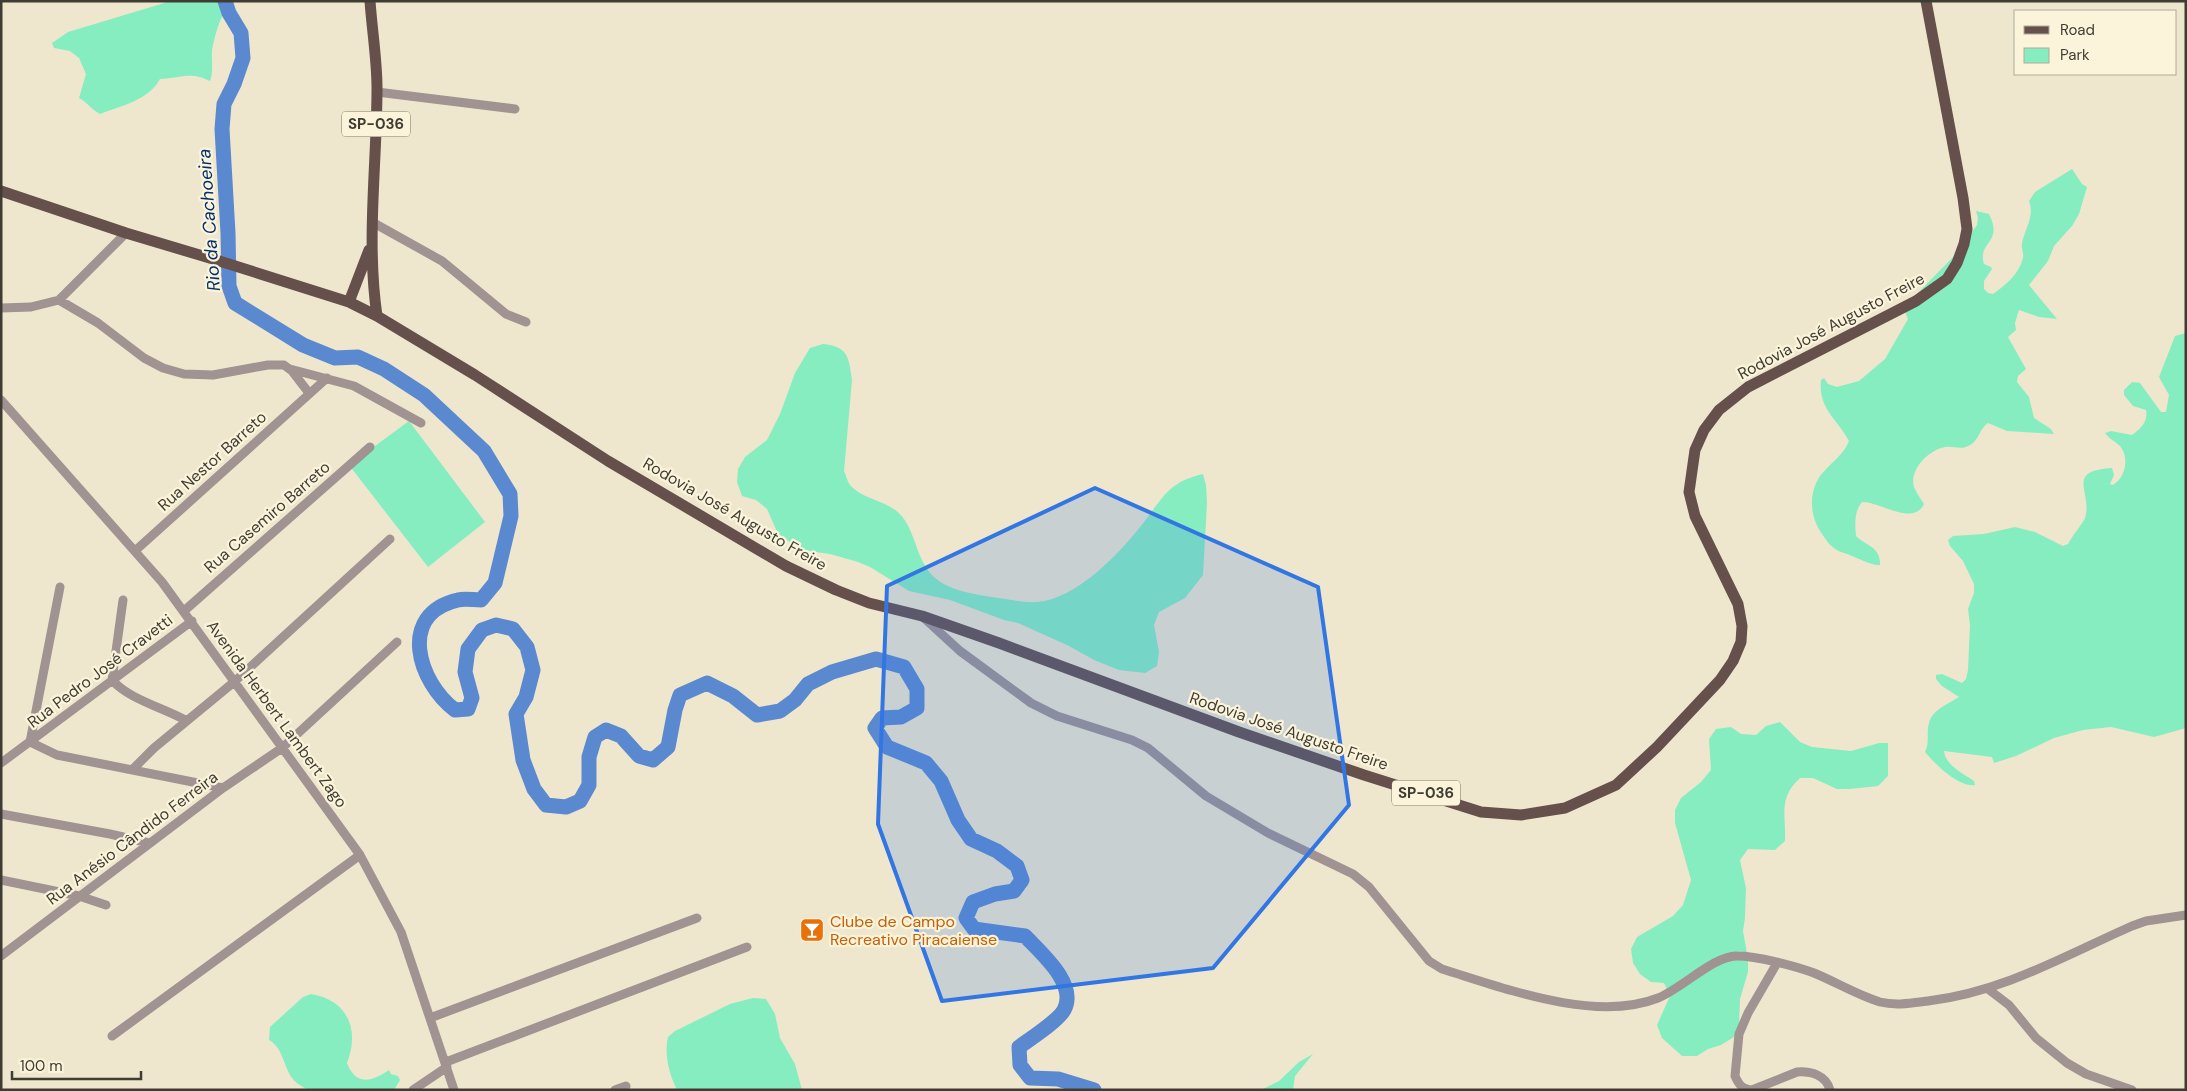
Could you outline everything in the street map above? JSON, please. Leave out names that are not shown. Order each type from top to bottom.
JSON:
[{"type":"main road","name":"SP-036","points":[[370,1],[377,92],[370,246],[372,285],[377,316]]},
{"type":"main road","name":"Rodovia José Augusto Freire","points":[[1,191],[126,233],[349,302],[377,316],[475,374],[608,461],[786,566],[836,590],[869,603],[922,616],[1364,775],[1481,812],[1521,815],[1565,808],[1616,785],[1657,747],[1720,680],[1733,661],[1741,642],[1742,626],[1738,604],[1695,516],[1689,492],[1695,450],[1704,430],[1718,410],[1748,387],[1916,301],[1947,279],[1958,263],[1967,229],[1963,198],[1926,1]]},
{"type":"main road","name":"SP-036","points":[[349,302],[370,246]]},
{"type":"street","points":[[377,92],[515,109]]},
{"type":"street","points":[[372,222],[442,261],[506,314],[526,322]]},
{"type":"street","points":[[1,308],[31,308],[59,300],[126,233]]},
{"type":"street","points":[[59,300],[98,323],[144,358],[163,368],[184,374],[213,375],[268,365],[284,365],[290,369],[309,393]]},
{"type":"street","points":[[290,369],[354,386],[421,423]]},
{"type":"street","name":"Rua Nestor Barreto","points":[[136,550],[309,393],[328,378]]},
{"type":"street","name":"Avenida Herbert Lambert Zago","points":[[1,400],[136,550],[184,610],[234,682],[360,854],[401,932],[454,1090]]},
{"type":"street","name":"Rua Casemiro Barreto","points":[[184,610],[370,447]]},
{"type":"street","points":[[133,769],[154,748],[234,682],[390,539]]},
{"type":"street","points":[[60,587],[30,742],[57,755],[223,788]]},
{"type":"street","points":[[123,600],[116,639],[112,680],[122,691],[168,710],[186,721]]},
{"type":"street","points":[[922,616],[960,651],[1031,703],[1057,716],[1132,740],[1148,748],[1206,796],[1268,832],[1353,874],[1369,887],[1429,961],[1442,969],[1537,997],[1582,1006],[1626,1006],[1646,1003],[1667,994],[1708,967],[1735,956],[1777,963],[1813,973],[1872,999],[1894,1004],[1960,997],[1988,989],[2038,970],[2132,926],[2146,921],[2186,915]]},
{"type":"street","name":"Rua Pedro José Cravetti","points":[[1,763],[192,621]]},
{"type":"street","name":"Rua Anésio Cândido Ferreira","points":[[3,953],[223,788],[282,748],[396,642]]},
{"type":"street","points":[[1,814],[149,843]]},
{"type":"street","points":[[112,1036],[360,854]]},
{"type":"street","points":[[1,880],[79,896],[106,905]]},
{"type":"street","points":[[430,1018],[698,918]]},
{"type":"street","points":[[413,1090],[447,1065],[747,946]]},
{"type":"street","points":[[1777,963],[1748,1013],[1739,1034],[1735,1076],[1738,1083],[1746,1089],[1752,1090],[1797,1072],[1805,1072],[1825,1079],[1830,1090]]},
{"type":"street","points":[[1988,989],[2009,1005],[2036,1038],[2067,1063],[2086,1074],[2132,1090]]},
{"type":"street","points":[[615,1090],[626,1086]]},
{"type":"highlighted area","points":[[1095,488],[1318,587],[1349,805],[1213,968],[942,1001],[878,824],[887,586]]},
{"type":"green space","points":[[171,1],[227,1],[228,5],[220,21],[213,44],[210,81],[197,76],[160,79],[149,92],[134,101],[100,114],[95,111],[79,98],[86,74],[79,58],[70,51],[54,48],[52,43],[68,32]]},
{"type":"green space","points":[[2072,169],[2082,184],[2087,187],[2079,214],[2072,226],[2054,246],[2048,261],[2029,285],[2057,319],[2039,317],[2019,310],[2015,323],[2016,330],[2008,337],[2026,369],[2018,376],[2017,382],[2029,397],[2034,418],[2051,429],[2054,434],[2007,431],[1988,423],[1972,444],[1963,448],[1945,447],[1933,452],[1922,461],[1914,474],[1914,487],[1924,504],[1919,510],[1912,513],[1904,513],[1862,502],[1859,506],[1855,527],[1856,536],[1875,550],[1880,559],[1880,565],[1837,550],[1824,537],[1818,527],[1813,513],[1812,498],[1820,476],[1844,451],[1849,441],[1825,406],[1822,399],[1821,380],[1824,378],[1828,384],[1837,387],[1859,381],[1885,359],[1908,319],[1904,309],[1906,305],[1956,254],[1977,225],[1976,211],[1989,214],[1994,231],[1983,256],[1984,264],[1992,269],[1984,281],[1984,289],[1988,293],[1993,294],[2003,287],[2015,274],[2023,258],[2022,243],[2031,212],[2029,201],[2035,192]]},
{"type":"green space","points":[[2186,333],[2186,728],[2154,737],[2111,727],[2083,730],[2054,738],[2016,756],[1994,763],[1992,757],[1944,751],[1951,765],[1974,781],[1975,785],[1962,783],[1941,768],[1925,752],[1928,727],[1933,714],[1959,697],[1942,686],[1936,679],[1936,675],[1942,674],[1962,683],[1966,679],[1968,670],[1970,625],[1968,609],[1974,593],[1974,584],[1963,561],[1950,546],[1948,540],[1953,536],[1984,534],[2015,527],[2035,532],[2063,546],[2068,544],[2085,518],[2084,478],[2089,473],[2097,470],[2112,468],[2114,475],[2110,484],[2113,485],[2121,478],[2125,467],[2123,451],[2105,433],[2111,431],[2132,435],[2145,421],[2146,410],[2133,406],[2124,395],[2124,390],[2132,382],[2140,383],[2161,412],[2166,412],[2169,395],[2159,377],[2175,336]]},
{"type":"green space","points":[[823,344],[838,347],[842,350],[846,354],[850,365],[852,380],[844,471],[850,485],[899,513],[908,526],[923,563],[928,570],[945,585],[961,591],[1015,601],[1032,602],[1052,599],[1067,592],[1082,583],[1111,560],[1168,491],[1182,481],[1203,474],[1207,503],[1203,575],[1185,598],[1159,612],[1154,625],[1159,652],[1157,666],[1145,673],[1119,670],[1018,623],[1004,620],[950,600],[909,591],[870,567],[830,554],[802,550],[778,534],[767,509],[756,500],[742,496],[737,482],[738,469],[745,457],[767,440],[780,414],[795,373],[810,348]]},
{"type":"green space","points":[[409,421],[485,522],[428,567],[349,465]]},
{"type":"green space","points":[[1780,722],[1800,742],[1812,747],[1851,751],[1879,743],[1888,743],[1888,776],[1878,786],[1850,789],[1837,789],[1813,778],[1800,778],[1793,785],[1785,807],[1785,841],[1775,850],[1748,849],[1740,860],[1746,888],[1743,931],[1748,959],[1748,972],[1740,999],[1739,1025],[1734,1037],[1721,1045],[1708,1049],[1697,1056],[1682,1056],[1662,1038],[1657,1025],[1670,996],[1664,983],[1651,982],[1640,974],[1633,963],[1631,949],[1637,937],[1673,916],[1683,905],[1691,880],[1675,823],[1675,810],[1681,798],[1701,782],[1711,770],[1709,739],[1716,729],[1731,727],[1741,734],[1756,735],[1766,726]]},
{"type":"green space","points":[[311,994],[324,997],[334,1003],[348,1018],[352,1039],[347,1063],[355,1076],[365,1080],[371,1079],[389,1070],[391,1074],[398,1076],[400,1080],[394,1090],[308,1090],[294,1080],[277,1047],[269,1040],[270,1027],[303,997]]},
{"type":"green space","points":[[753,998],[766,999],[775,1014],[780,1038],[795,1064],[802,1090],[677,1090],[668,1064],[668,1037],[675,1031],[730,1004]]},
{"type":"green space","points":[[1313,1054],[1295,1076],[1293,1090],[1261,1090],[1279,1081],[1299,1062]]},
{"type":"waterway","name":"Rio da Cachoeira","points":[[225,1],[229,13],[241,33],[243,58],[234,84],[224,104],[222,129],[229,286],[235,303],[303,345],[335,358],[358,357],[384,369],[424,395],[484,451],[510,494],[511,516],[495,583],[481,600],[461,599],[439,608],[427,619],[420,634],[420,650],[424,667],[431,683],[442,698],[455,710],[468,709],[472,698],[465,672],[468,649],[482,630],[496,625],[513,629],[527,647],[533,670],[526,697],[516,714],[523,760],[534,789],[546,805],[566,807],[580,801],[589,785],[589,757],[595,737],[606,730],[621,736],[639,756],[653,760],[668,747],[680,695],[707,683],[733,696],[757,715],[780,711],[795,700],[808,684],[832,672],[876,659],[904,667],[917,689],[917,708],[901,717],[882,718],[875,728],[887,747],[926,763],[941,781],[958,820],[971,839],[997,851],[1017,866],[1022,880],[1014,891],[995,894],[973,902],[966,918],[974,929],[1025,936],[1056,970],[1066,990],[1067,1000],[1061,1014],[1019,1047],[1020,1065],[1030,1078],[1058,1079],[1094,1090]]},
{"type":"place","name":"Clube de Campo Recreativo Piracaiense","points":[[812,930]]}]
